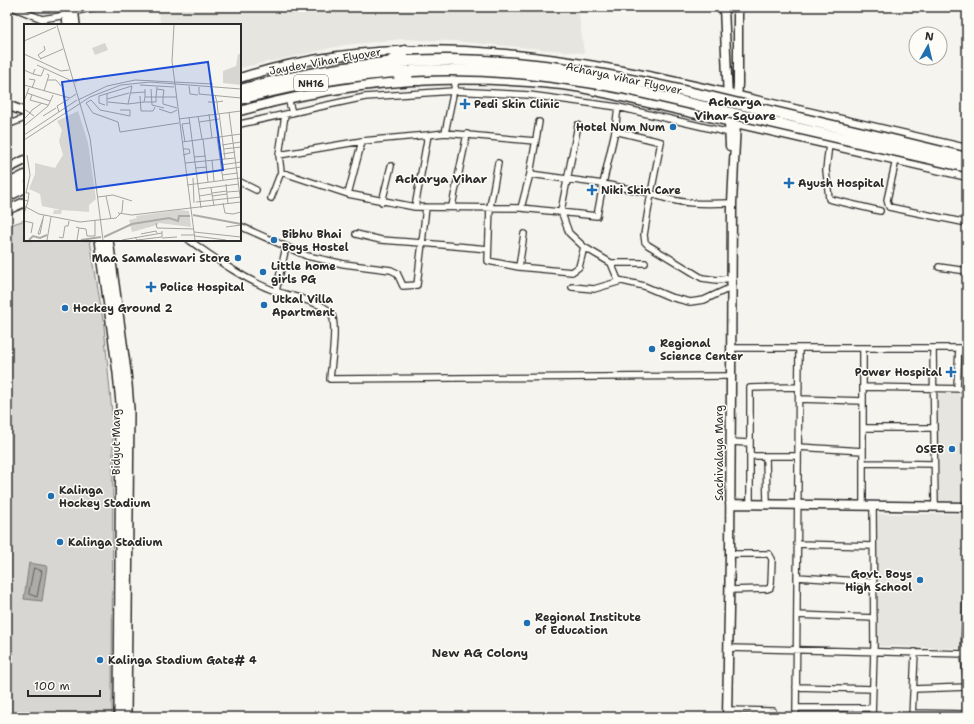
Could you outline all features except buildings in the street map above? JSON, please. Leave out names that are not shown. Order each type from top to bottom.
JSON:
[{"type":"highway","points":[[406,51],[386,68],[419,80]]},
{"type":"highway","name":"Acharya vihar Flyover","points":[[386,68],[409,61],[474,60],[527,63],[613,75],[967,158]]},
{"type":"highway","name":"Acharya vihar Flyover","points":[[386,68],[412,71],[456,69],[495,70],[574,79],[622,88],[967,167]]},
{"type":"highway","name":"Jaydev Vihar Flyover","points":[[241,90],[278,80],[386,68]]},
{"type":"highway","name":"Jaydev Vihar Flyover","points":[[241,99],[281,88],[386,68]]},
{"type":"highway","points":[[7,185],[24,176]]},
{"type":"highway","points":[[7,196],[24,188]]},
{"type":"main road","points":[[68,24],[70,10]]},
{"type":"main road","points":[[70,10],[75,24]]},
{"type":"main road","name":"Bidyut Marg","points":[[100,241],[121,403],[119,717]]},
{"type":"main road","name":"Bidyut Marg","points":[[108,241],[126,372],[129,409],[126,717]]},
{"type":"street","points":[[12,7],[42,19],[70,10],[96,7]]},
{"type":"street","points":[[724,7],[728,93],[733,122]]},
{"type":"street","name":"Sachivalaya Marg","points":[[732,189],[730,185],[730,133],[737,95],[738,7]]},
{"type":"street","points":[[241,78],[330,57],[406,51],[486,51],[545,57],[648,75],[967,149]]},
{"type":"street","points":[[241,111],[288,98],[333,90],[419,80],[519,81],[563,85],[625,98],[967,176]]},
{"type":"street","points":[[445,133],[456,80]]},
{"type":"street","points":[[241,124],[365,97],[454,90],[528,95],[621,108],[730,133]]},
{"type":"street","points":[[701,115],[709,111],[715,90]]},
{"type":"street","points":[[288,98],[292,113]]},
{"type":"street","points":[[281,172],[348,194],[382,202],[415,207],[452,206],[521,208],[561,211],[597,216],[615,131],[625,98]]},
{"type":"street","points":[[749,98],[753,127]]},
{"type":"street","points":[[7,99],[24,106]]},
{"type":"street","points":[[7,105],[24,112]]},
{"type":"street","points":[[271,198],[281,172],[279,155],[285,115]]},
{"type":"street","points":[[7,125],[24,118]]},
{"type":"street","points":[[521,208],[530,174],[539,122]]},
{"type":"street","name":"Sachivalaya Marg","points":[[727,714],[730,554],[730,376],[733,122]]},
{"type":"street","points":[[578,125],[561,211],[569,233],[573,239],[584,248],[610,263],[645,263]]},
{"type":"street","points":[[615,131],[661,142],[644,235],[645,242],[702,278],[717,280],[731,291]]},
{"type":"street","points":[[279,155],[362,141],[445,133],[535,141]]},
{"type":"street","points":[[452,206],[468,134]]},
{"type":"street","points":[[415,207],[428,135]]},
{"type":"street","points":[[348,194],[362,141]]},
{"type":"street","points":[[829,144],[826,170],[829,199],[880,211]]},
{"type":"street","points":[[7,169],[24,160]]},
{"type":"street","points":[[896,160],[887,200],[889,207],[967,223]]},
{"type":"street","points":[[498,163],[490,207],[488,261],[519,267],[572,272],[579,267],[584,248]]},
{"type":"street","points":[[382,202],[391,166]]},
{"type":"street","points":[[530,174],[603,184],[651,193],[681,203],[732,203]]},
{"type":"street","points":[[241,182],[256,190]]},
{"type":"street","points":[[7,210],[24,202]]},
{"type":"street","points":[[241,226],[286,248],[325,261],[391,270],[396,273],[402,285],[406,287],[414,287],[418,283],[426,207]]},
{"type":"street","points":[[356,234],[381,240],[488,249]]},
{"type":"street","points":[[519,267],[524,234]]},
{"type":"street","points":[[190,241],[241,275],[276,291],[320,306],[332,313],[334,320],[330,379],[730,376]]},
{"type":"street","points":[[276,291],[286,248]]},
{"type":"street","points":[[610,263],[616,277],[621,281],[644,286],[670,297],[690,302],[704,300],[731,291]]},
{"type":"street","points":[[939,267],[967,271]]},
{"type":"street","points":[[572,288],[594,289],[621,281]]},
{"type":"street","points":[[731,348],[967,348]]},
{"type":"street","points":[[796,717],[799,348]]},
{"type":"street","points":[[863,348],[863,506]]},
{"type":"street","points":[[933,348],[935,507]]},
{"type":"street","points":[[957,388],[959,348]]},
{"type":"street","points":[[750,504],[750,388],[799,387]]},
{"type":"street","points":[[863,387],[933,389],[967,388]]},
{"type":"street","points":[[799,399],[863,401]]},
{"type":"street","points":[[863,428],[934,428]]},
{"type":"street","points":[[730,442],[750,443]]},
{"type":"street","points":[[798,447],[863,451]]},
{"type":"street","points":[[750,456],[798,456]]},
{"type":"street","points":[[766,457],[767,504]]},
{"type":"street","points":[[863,463],[934,464]]},
{"type":"street","points":[[730,504],[967,507]]},
{"type":"street","points":[[872,717],[874,651],[873,506]]},
{"type":"street","points":[[797,544],[873,546]]},
{"type":"street","points":[[729,590],[767,589],[770,588],[772,584],[772,559],[769,554],[730,554]]},
{"type":"street","points":[[916,652],[912,715],[966,715],[967,569]]},
{"type":"street","points":[[797,577],[873,582]]},
{"type":"street","points":[[796,615],[874,618]]},
{"type":"street","points":[[729,648],[796,648],[966,654]]},
{"type":"street","points":[[796,687],[873,689]]},
{"type":"street","points":[[914,689],[967,691]]},
{"type":"street","points":[[796,708],[872,708]]},
{"type":"street","points":[[727,714],[772,711]]},
{"type":"shaded area","points":[[157,7],[578,7],[584,53],[454,41],[402,39],[345,45],[241,68],[241,24],[161,24]]},
{"type":"shaded area","name":"Kalinga Stadium","points":[[24,220],[24,241],[90,241],[104,326],[113,424],[112,717],[7,717],[7,226]]},
{"type":"shaded area","name":"OSEB","points":[[967,392],[967,506],[939,505],[937,394]]},
{"type":"shaded area","name":"Govt. Boys High School","points":[[876,514],[963,514],[964,648],[878,646]]},
{"type":"water","points":[[29,563],[47,566],[42,601],[24,599]]},
{"type":"place","name":"Pedi Skin Clinic","points":[[465,104]]},
{"type":"place","name":"Hotel Num Num","points":[[673,127]]},
{"type":"place","name":"Ayush Hospital","points":[[789,183]]},
{"type":"place","name":"Niki Skin Care","points":[[592,190]]},
{"type":"place","name":"Bibhu Bhai Boys Hostel","points":[[274,240]]},
{"type":"place","name":"Maa Samaleswari Store","points":[[238,258]]},
{"type":"place","name":"Little home girls PG","points":[[263,272]]},
{"type":"place","name":"Police Hospital","points":[[151,287]]},
{"type":"place","name":"Utkal Villa Apartment","points":[[264,305]]},
{"type":"place","name":"Hockey Ground 2","points":[[65,308]]},
{"type":"place","name":"Regional Science Center","points":[[652,349]]},
{"type":"place","name":"Power Hospital","points":[[951,372]]},
{"type":"place","name":"OSEB","points":[[952,449]]},
{"type":"place","name":"Kalinga Hockey Stadium","points":[[51,496]]},
{"type":"place","name":"Kalinga Stadium","points":[[60,542]]},
{"type":"place","name":"Govt. Boys High School","points":[[920,580]]},
{"type":"place","name":"Regional Institute of Education","points":[[527,623]]},
{"type":"place","name":"Kalinga Stadium Gate# 4","points":[[100,660]]},
{"type":"district","name":"Acharya Vihar Square","points":[[735,109]]},
{"type":"district","name":"Acharya Vihar","points":[[441,179]]},
{"type":"district","name":"New AG Colony","points":[[480,653]]}]
